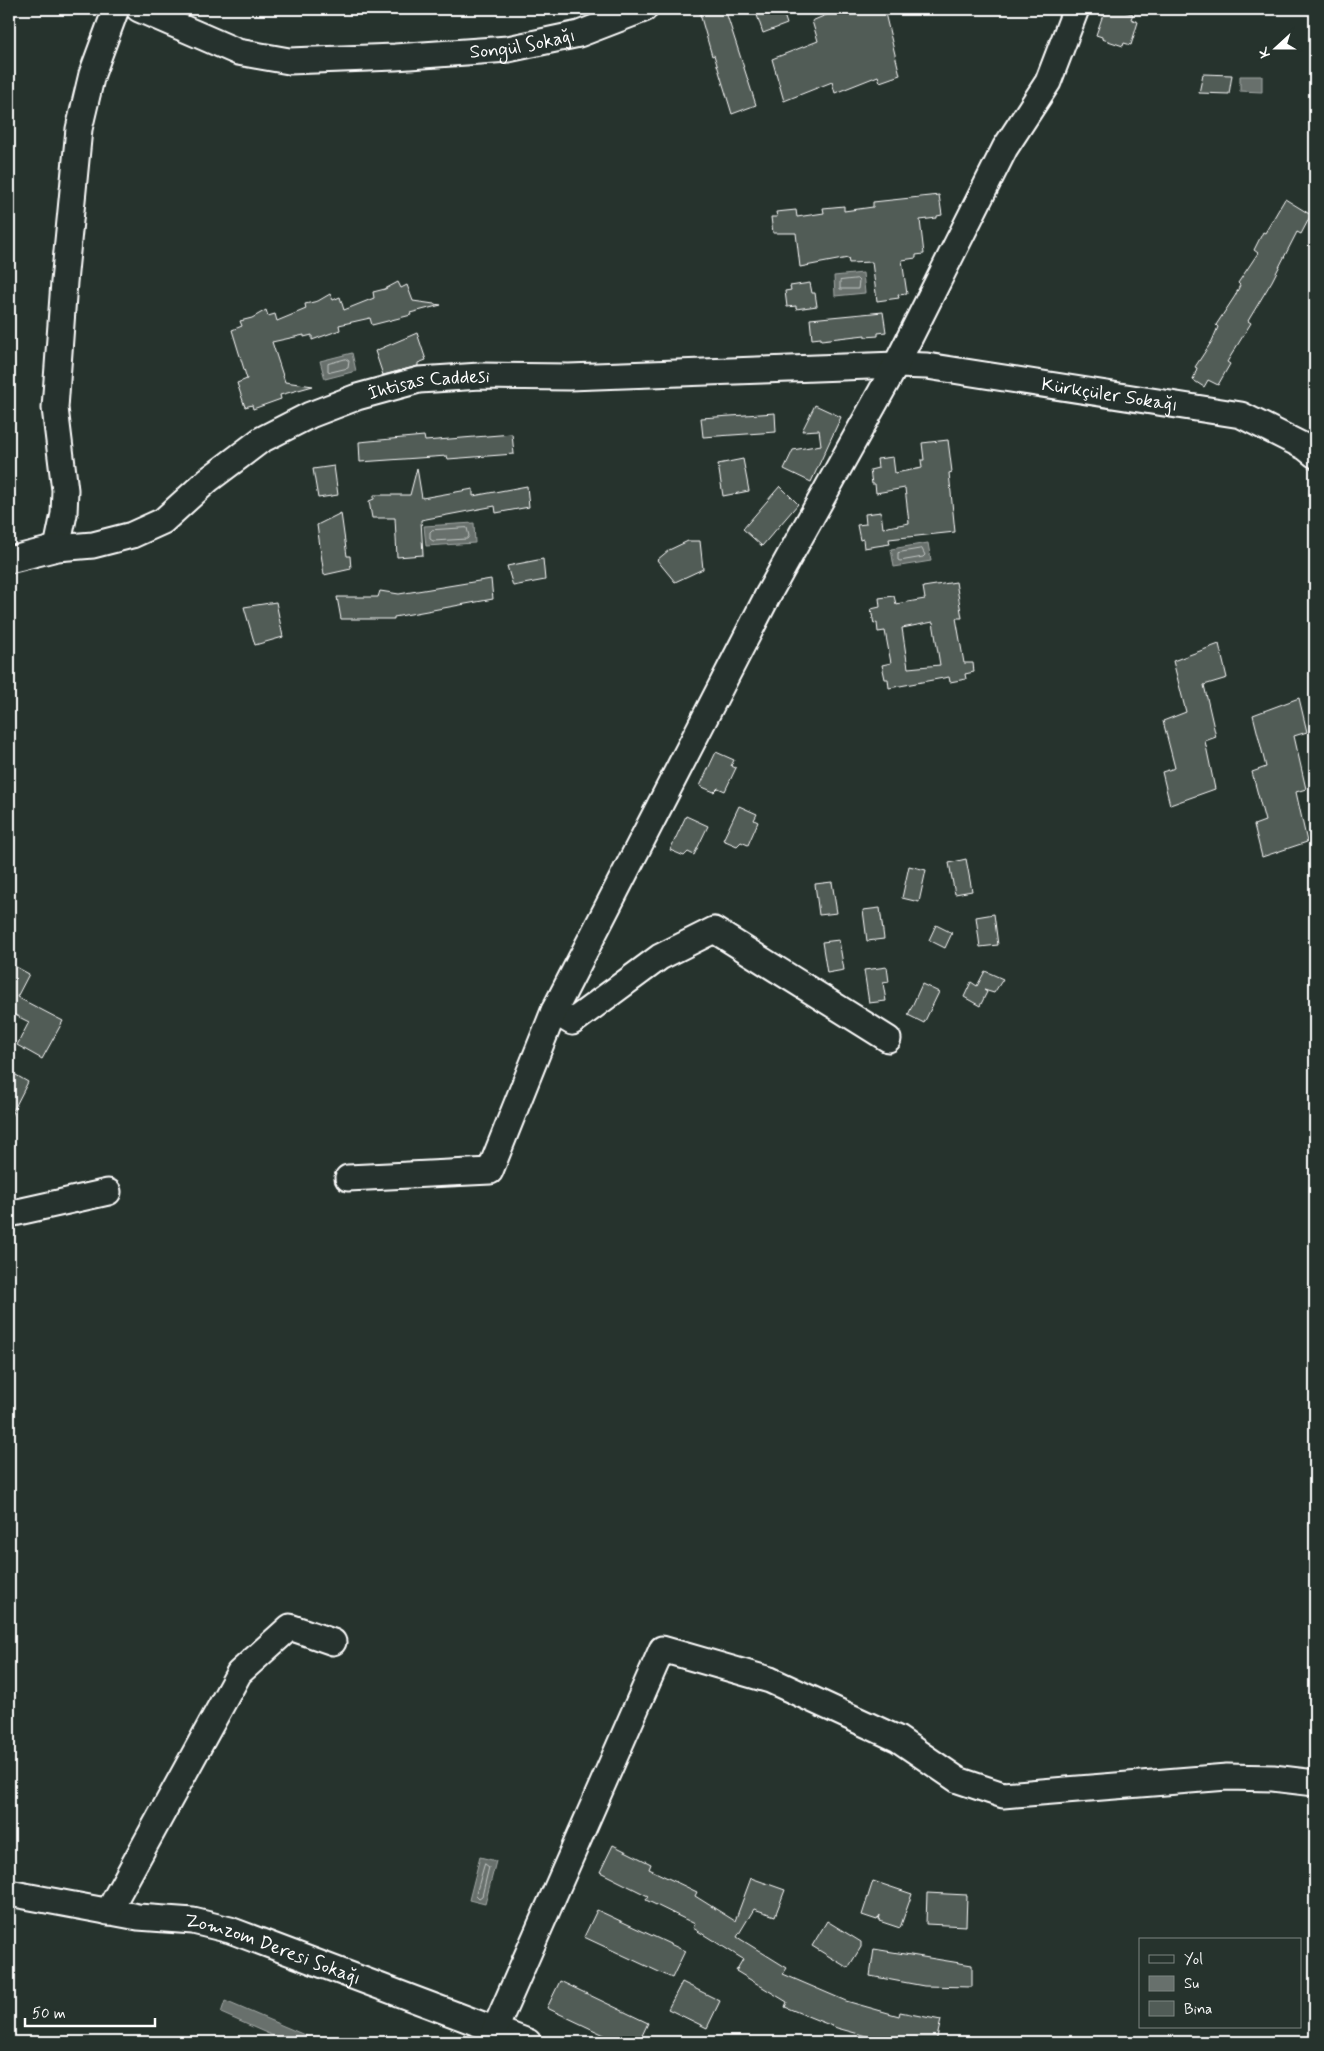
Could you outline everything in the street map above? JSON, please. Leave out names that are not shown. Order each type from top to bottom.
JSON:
[{"type":"street","points":[[57,548],[64,514],[65,490],[55,408],[64,282],[80,129],[92,74],[116,9]]},
{"type":"street","name":"Songül Sokağı","points":[[139,9],[238,52],[289,61],[395,57],[508,49],[579,34],[644,9]]},
{"type":"street","points":[[348,1178],[490,1171],[554,1011],[769,593],[896,365],[1005,148],[1048,82],[1076,9]]},
{"type":"street","name":"İhtisas Caddesi","points":[[9,560],[57,548],[101,543],[132,535],[163,521],[208,480],[261,440],[310,415],[357,397],[419,380],[480,376],[578,377],[896,365]]},
{"type":"street","name":"Kürkçüler Sokağı","points":[[896,365],[927,366],[1241,415],[1305,447],[1315,455]]},
{"type":"street","points":[[554,1011],[572,1022],[660,956],[714,930],[888,1039]]},
{"type":"street","points":[[9,1214],[108,1192]]},
{"type":"street","points":[[108,1912],[239,1673],[290,1627],[334,1642]]},
{"type":"street","points":[[495,2029],[662,1649],[770,1680],[898,1739],[958,1780],[1002,1795],[1227,1777],[1273,1778],[1315,1783]]},
{"type":"street","name":"Zomzom Deresi Sokağı","points":[[9,1893],[138,1917],[193,1920],[230,1930],[528,2042]]},
{"type":"water","points":[[1240,76],[1262,76],[1262,92],[1240,91]]},
{"type":"water","points":[[863,273],[865,293],[835,296],[834,276]]},
{"type":"water","points":[[352,353],[356,371],[325,379],[320,361]]},
{"type":"water","points":[[474,523],[475,543],[426,546],[424,526]]},
{"type":"water","points":[[928,543],[931,561],[894,567],[891,549]]},
{"type":"water","points":[[480,1857],[496,1861],[485,1904],[469,1900]]},
{"type":"water","points":[[225,2001],[321,2042],[287,2042],[221,2013]]},
{"type":"building","points":[[715,9],[725,9],[756,105],[732,114],[700,14]]},
{"type":"building","points":[[755,9],[782,9],[787,24],[763,33]]},
{"type":"building","points":[[840,9],[884,9],[900,75],[880,82],[878,76],[835,93],[832,82],[784,101],[772,59],[818,41],[812,21]]},
{"type":"building","points":[[1105,9],[1116,9],[1133,14],[1131,19],[1138,22],[1131,45],[1124,43],[1123,46],[1096,35]]},
{"type":"building","points":[[1203,74],[1232,75],[1229,94],[1199,93]]},
{"type":"building","points":[[939,195],[942,215],[937,216],[937,218],[920,220],[924,254],[916,255],[916,258],[902,260],[907,294],[898,295],[899,298],[877,301],[872,262],[849,263],[848,258],[800,267],[796,233],[773,233],[771,217],[777,217],[776,212],[796,210],[797,217],[824,213],[823,208],[844,206],[844,211],[873,207],[873,202]]},
{"type":"building","points":[[1285,199],[1311,215],[1301,234],[1297,232],[1272,281],[1248,321],[1251,323],[1227,362],[1230,364],[1218,385],[1208,380],[1204,387],[1193,380],[1197,368],[1195,367],[1212,341],[1218,327],[1216,325],[1235,296],[1240,285],[1238,283],[1258,253],[1254,250],[1263,232],[1265,233]]},
{"type":"building","points":[[398,282],[401,288],[407,285],[413,301],[441,305],[372,325],[370,318],[339,325],[340,330],[312,340],[312,335],[304,337],[304,335],[272,342],[285,382],[313,386],[280,395],[281,399],[253,409],[252,405],[245,407],[237,383],[247,379],[232,330],[242,326],[240,321],[252,318],[266,310],[268,316],[275,314],[277,321],[306,309],[305,304],[318,301],[330,294],[333,300],[340,297],[344,310],[374,298],[373,292],[385,289]]},
{"type":"building","points":[[810,283],[812,293],[815,293],[817,306],[796,309],[796,306],[787,307],[785,291],[791,290],[790,286]]},
{"type":"building","points":[[883,312],[886,332],[878,333],[878,336],[865,337],[865,335],[821,340],[821,338],[812,339],[810,319]]},
{"type":"building","points":[[417,333],[426,360],[418,363],[418,366],[383,375],[375,351]]},
{"type":"building","points":[[815,405],[841,417],[811,482],[784,469],[793,450],[821,445],[819,430],[802,431]]},
{"type":"building","points":[[775,413],[776,432],[703,437],[701,418]]},
{"type":"building","points":[[512,434],[514,454],[448,459],[447,456],[360,462],[359,442],[424,436],[425,441]]},
{"type":"building","points":[[948,440],[952,472],[949,473],[955,532],[889,539],[890,544],[864,548],[863,539],[860,540],[857,525],[866,524],[865,514],[881,512],[883,528],[909,523],[905,488],[876,493],[875,484],[872,484],[870,470],[878,468],[877,459],[893,457],[895,473],[922,468],[921,460],[924,460],[922,443]]},
{"type":"building","points":[[743,459],[749,491],[723,496],[718,464]]},
{"type":"building","points":[[334,466],[338,495],[318,498],[313,469]]},
{"type":"building","points":[[417,468],[422,498],[473,489],[473,496],[527,486],[529,507],[496,513],[495,506],[421,520],[423,555],[397,557],[395,518],[372,518],[369,501],[374,499],[374,495],[410,495]]},
{"type":"building","points":[[780,486],[798,504],[762,546],[743,529]]},
{"type":"building","points":[[341,513],[347,556],[350,556],[351,569],[324,575],[317,525]]},
{"type":"building","points":[[688,541],[700,541],[703,569],[675,582],[657,560],[669,550]]},
{"type":"building","points":[[543,559],[545,580],[513,586],[507,566]]},
{"type":"building","points":[[491,579],[493,599],[394,617],[394,619],[341,619],[337,597],[378,597],[380,591],[399,594]]},
{"type":"building","points":[[956,582],[962,618],[956,618],[964,663],[973,663],[974,672],[965,674],[966,679],[950,682],[949,677],[889,688],[888,679],[885,679],[882,665],[891,663],[885,631],[878,632],[877,623],[874,624],[871,609],[880,607],[879,598],[894,596],[896,604],[925,599],[923,587]],"holes":[[[933,622],[940,665],[908,668],[902,628]]]},
{"type":"building","points":[[276,602],[283,637],[255,645],[244,607]]},
{"type":"building","points":[[1219,644],[1227,678],[1204,685],[1216,737],[1205,741],[1215,789],[1170,805],[1162,772],[1175,768],[1163,721],[1186,712],[1173,661]]},
{"type":"building","points":[[1299,698],[1307,732],[1294,736],[1306,789],[1296,792],[1307,842],[1262,857],[1254,825],[1265,821],[1252,772],[1266,767],[1253,715]]},
{"type":"building","points":[[716,752],[734,760],[731,766],[736,768],[725,791],[718,788],[714,792],[700,786]]},
{"type":"building","points":[[739,806],[757,814],[754,820],[758,822],[748,845],[741,842],[737,846],[723,840]]},
{"type":"building","points":[[686,816],[708,826],[694,855],[688,852],[684,856],[670,850]]},
{"type":"building","points":[[966,859],[972,891],[955,894],[949,863]]},
{"type":"building","points":[[909,866],[926,870],[919,902],[902,898]]},
{"type":"building","points":[[832,882],[837,913],[819,915],[815,884]]},
{"type":"building","points":[[880,908],[884,939],[867,941],[863,910]]},
{"type":"building","points":[[994,914],[998,945],[980,947],[976,917]]},
{"type":"building","points":[[936,925],[952,933],[945,948],[929,940]]},
{"type":"building","points":[[839,940],[844,970],[827,973],[822,942]]},
{"type":"building","points":[[9,963],[29,974],[17,997],[63,1021],[42,1059],[17,1045],[29,1022],[9,1012]]},
{"type":"building","points":[[887,967],[889,982],[883,983],[886,1001],[869,1003],[864,970]]},
{"type":"building","points":[[985,971],[1003,979],[994,993],[984,990],[987,992],[980,1006],[964,997],[971,982],[977,986]]},
{"type":"building","points":[[922,984],[939,992],[924,1023],[908,1015]]},
{"type":"building","points":[[9,1071],[28,1082],[9,1119]]},
{"type":"building","points":[[613,1845],[651,1864],[649,1869],[697,1892],[695,1896],[735,1921],[751,1878],[785,1890],[775,1916],[754,1909],[737,1937],[787,1968],[783,1974],[846,2001],[899,2016],[900,2012],[941,2020],[936,2042],[888,2042],[837,2028],[785,2007],[787,2002],[736,1971],[743,1959],[693,1928],[695,1924],[646,1900],[648,1896],[600,1872]]},
{"type":"building","points":[[873,1881],[912,1894],[900,1928],[879,1921],[880,1915],[877,1920],[862,1915]]},
{"type":"building","points":[[927,1893],[967,1895],[966,1926],[926,1924]]},
{"type":"building","points":[[597,1910],[685,1951],[672,1978],[584,1937]]},
{"type":"building","points":[[827,1921],[861,1942],[861,1947],[848,1968],[812,1946]]},
{"type":"building","points":[[874,1949],[972,1965],[972,1987],[924,1986],[870,1976]]},
{"type":"building","points":[[560,1981],[648,2023],[639,2042],[619,2042],[547,2008]]},
{"type":"building","points":[[682,1982],[720,2001],[707,2028],[668,2009]]}]
